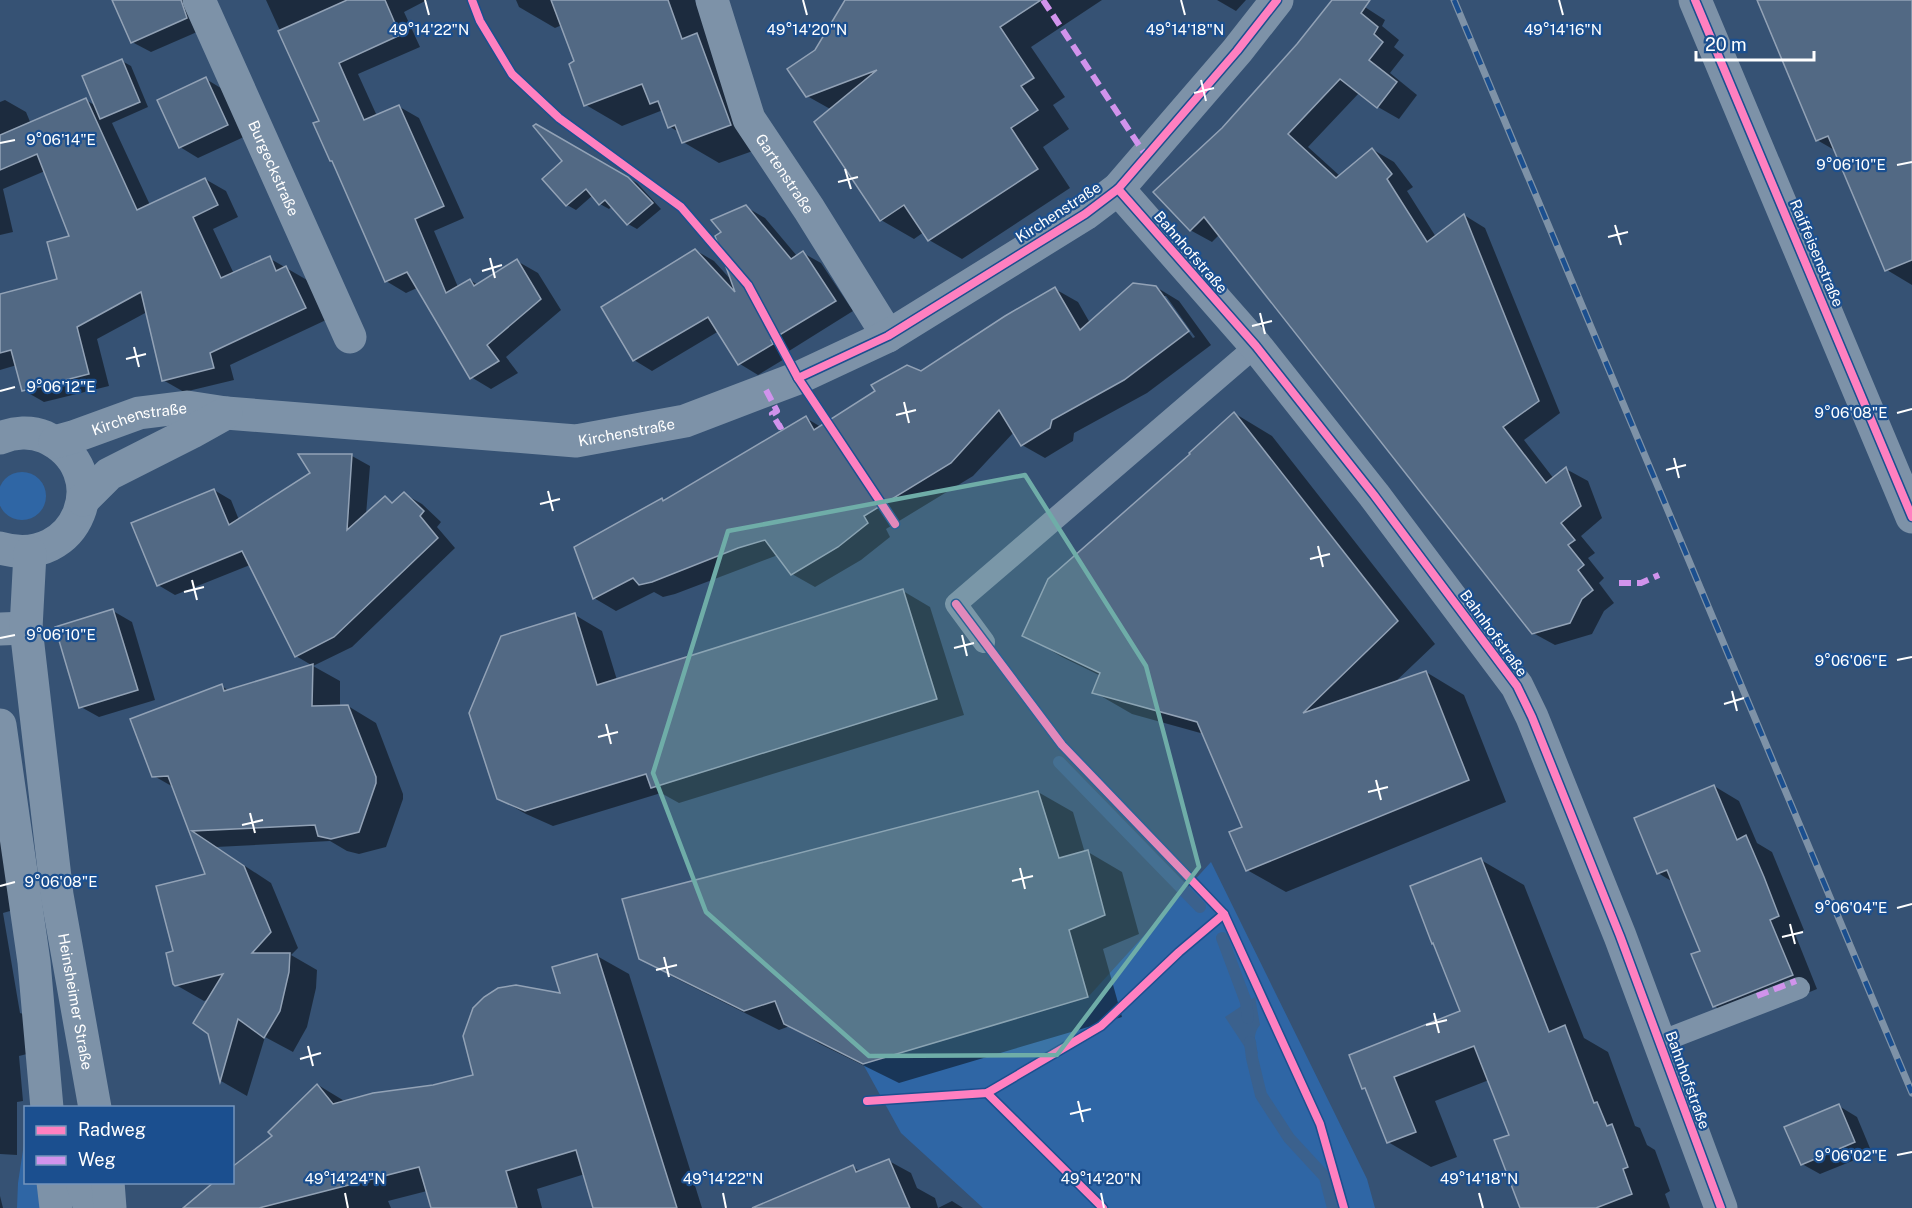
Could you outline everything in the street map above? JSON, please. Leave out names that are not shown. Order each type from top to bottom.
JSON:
[{"type":"street","name":"Burgeckstraße","points":[[199,0],[350,337]]},
{"type":"street","name":"Gartenstraße","points":[[712,0],[749,118],[888,336]]},
{"type":"street","name":"Kirchenstraße","points":[[55,442],[139,413],[188,407],[226,413],[576,441],[685,421],[798,378],[888,336],[1084,214],[1118,189],[1237,51],[1277,0]]},
{"type":"street","name":"Raiffeisenstraße","points":[[1695,0],[1912,517]]},
{"type":"street","name":"Bahnhofstraße","points":[[1118,189],[1256,346],[1374,495],[1517,686],[1533,717],[1620,936],[1721,1208]]},
{"type":"street","name":"Kirchenstraße","points":[[83,500],[109,474],[226,413]]},
{"type":"street","points":[[2,435],[23,432],[40,435],[55,442],[78,466],[83,500]]},
{"type":"street","name":"Heinsheimer Straße","points":[[83,500],[74,525],[56,544],[15,550],[13,628],[41,752],[57,895],[95,1106]]},
{"type":"street","name":"Heinsheimer Straße","points":[[41,752],[2,738],[34,962],[47,1106]]},
{"type":"street","points":[[13,819],[48,815]]},
{"type":"street","points":[[25,898],[57,895]]},
{"type":"street","name":"Heinsheimer Straße","points":[[34,962],[65,1106]]},
{"type":"street","points":[[53,1184],[56,1208]]},
{"type":"street","points":[[83,1184],[90,1208]]},
{"type":"street","points":[[108,1184],[110,1208]]},
{"type":"lane","points":[[984,642],[956,604],[1256,346]]},
{"type":"lane","points":[[1660,1042],[1799,988]]},
{"type":"highlighted area","points":[[1025,475],[1146,666],[1199,867],[1057,1055],[869,1056],[706,912],[653,773],[728,531]]},
{"type":"shaded area","points":[[17,472],[27,472],[35,476],[46,491],[46,501],[42,509],[27,520],[17,520],[9,516],[-1,503],[-1,489],[2,483]]},
{"type":"shaded area","points":[[1211,862],[1367,1179],[1375,1208],[983,1208],[901,1133],[863,1064],[1088,997]]},
{"type":"shaded area","points":[[1255,997],[1260,1025],[1255,1039],[1258,1053],[1252,1058],[1225,1017]]},
{"type":"shaded area","points":[[24,1144],[24,1184],[40,1184],[42,1208],[17,1208]]},
{"type":"building","points":[[112,0],[181,0],[187,18],[131,43]]},
{"type":"building","points":[[347,0],[385,0],[400,35],[339,63],[364,120],[399,105],[444,206],[415,219],[446,293],[470,279],[474,286],[517,259],[541,299],[487,345],[499,361],[470,379],[407,272],[385,282],[313,123],[319,121],[278,31]]},
{"type":"building","points":[[551,0],[668,0],[682,39],[697,33],[731,125],[682,143],[675,125],[668,128],[658,101],[650,104],[642,84],[584,106],[569,64],[574,61]]},
{"type":"building","points":[[845,0],[1041,0],[1000,27],[1034,78],[1021,86],[1038,110],[1011,128],[1038,169],[928,241],[904,205],[880,221],[814,122],[877,70],[806,97],[787,69],[815,50]]},
{"type":"building","points":[[1332,0],[1370,0],[1361,13],[1378,27],[1374,34],[1383,42],[1369,60],[1397,82],[1377,108],[1340,79],[1288,134],[1336,178],[1372,148],[1392,174],[1387,179],[1427,242],[1464,214],[1539,401],[1503,427],[1546,483],[1566,467],[1581,506],[1561,523],[1575,540],[1568,545],[1584,565],[1578,570],[1593,590],[1582,599],[1570,623],[1532,634],[1204,217],[1190,231],[1153,192],[1222,128],[1297,44]]},
{"type":"building","points":[[1757,0],[1912,0],[1912,260],[1885,271],[1828,136],[1816,141]]},
{"type":"building","points":[[122,59],[140,102],[100,119],[82,76]]},
{"type":"building","points":[[206,77],[228,125],[179,148],[157,100]]},
{"type":"building","points":[[86,98],[137,210],[205,178],[218,205],[193,217],[221,278],[270,256],[276,271],[286,266],[306,308],[210,353],[214,368],[162,381],[141,292],[77,327],[89,374],[22,391],[11,350],[0,353],[0,294],[57,279],[47,242],[69,236],[37,154],[0,170],[0,135]]},
{"type":"building","points":[[536,124],[628,177],[653,203],[627,225],[605,200],[599,205],[586,189],[566,206],[542,179],[562,161],[533,126]]},
{"type":"building","points":[[746,205],[791,259],[803,251],[836,301],[771,340],[773,344],[738,365],[708,317],[633,361],[601,307],[695,249],[735,292],[715,236],[721,232],[711,220]]},
{"type":"building","points":[[1133,283],[1156,286],[1189,331],[1124,380],[1052,420],[1050,428],[1021,446],[999,410],[951,463],[864,516],[868,523],[838,547],[791,575],[765,540],[738,548],[652,582],[639,585],[633,578],[593,599],[574,547],[662,498],[663,501],[806,416],[814,430],[875,391],[871,385],[907,365],[921,371],[1005,316],[1055,287],[1080,330]]},
{"type":"building","points":[[1234,412],[1398,621],[1303,713],[1426,671],[1469,780],[1246,871],[1229,832],[1242,827],[1197,722],[1092,693],[1100,673],[1022,636],[1048,579],[1190,454]]},
{"type":"building","points":[[298,454],[352,454],[347,530],[385,496],[392,503],[404,492],[424,511],[420,516],[438,538],[334,637],[295,657],[242,551],[157,586],[131,523],[214,489],[229,525],[310,473]]},
{"type":"building","points":[[903,589],[937,699],[651,788],[646,774],[525,811],[497,799],[469,713],[501,636],[575,613],[597,685]]},
{"type":"building","points":[[113,609],[138,690],[79,708],[55,627]]},
{"type":"building","points":[[313,664],[312,706],[348,705],[376,777],[376,783],[359,832],[331,839],[318,836],[315,825],[192,831],[244,866],[271,932],[252,953],[290,953],[289,972],[280,1011],[264,1038],[238,1019],[220,1082],[208,1034],[193,1023],[223,974],[175,986],[173,984],[166,953],[173,951],[156,886],[205,874],[168,776],[152,777],[130,719],[222,684],[224,691]]},
{"type":"building","points":[[1714,785],[1737,840],[1746,835],[1764,877],[1779,916],[1770,920],[1793,975],[1713,1007],[1691,954],[1700,951],[1667,870],[1657,874],[1634,818]]},
{"type":"building","points":[[1038,791],[1059,858],[1088,850],[1105,915],[1069,930],[1088,997],[863,1064],[784,1024],[775,1001],[744,1011],[639,959],[622,899]]},
{"type":"building","points":[[1481,858],[1549,1032],[1565,1025],[1594,1103],[1597,1102],[1607,1126],[1612,1124],[1628,1167],[1623,1169],[1632,1194],[1596,1208],[1520,1208],[1494,1140],[1509,1135],[1474,1046],[1394,1077],[1416,1132],[1387,1143],[1349,1055],[1460,1011],[1410,886]]},
{"type":"building","points":[[597,954],[677,1208],[593,1208],[576,1150],[506,1171],[517,1208],[431,1208],[419,1167],[259,1208],[183,1208],[212,1184],[234,1184],[234,1165],[272,1136],[268,1132],[317,1084],[333,1104],[373,1093],[433,1085],[473,1075],[463,1036],[473,1008],[498,988],[516,985],[560,993],[552,967]]},
{"type":"building","points":[[1839,1104],[1855,1142],[1801,1165],[1784,1127]]},
{"type":"building","points":[[889,1159],[910,1208],[752,1208],[853,1165],[856,1172]]},
{"type":"waterway","points":[[1059,762],[1200,907]]},
{"type":"waterway","points":[[1222,938],[1246,1002],[1248,1018]]},
{"type":"waterway","points":[[1250,1042],[1261,1095],[1289,1138],[1325,1177],[1333,1208]]},
{"type":"railway","points":[[1454,0],[1912,1093]]},
{"type":"marked path","points":[[1043,0],[1146,156]]},
{"type":"marked path","points":[[766,390],[777,411],[772,414],[780,427],[784,425],[785,428]]},
{"type":"marked path","points":[[1619,583],[1641,583],[1659,575]]},
{"type":"marked path","points":[[1757,996],[1796,981]]},
{"type":"cycle path","points":[[472,0],[480,21],[512,74],[559,118],[681,207],[748,285],[798,378],[895,524]]},
{"type":"cycle path","points":[[798,378],[888,336],[1085,214],[1118,189],[1237,51],[1277,0]]},
{"type":"cycle path","points":[[1695,0],[1912,517]]},
{"type":"cycle path","points":[[1118,189],[1256,346],[1374,495],[1517,686],[1532,717],[1620,936],[1721,1208]]},
{"type":"cycle path","points":[[956,604],[1062,745],[1224,914],[1320,1124],[1344,1208]]},
{"type":"cycle path","points":[[867,1101],[987,1093],[1101,1026],[1179,952],[1224,914]]},
{"type":"cycle path","points":[[987,1093],[1103,1208]]}]
